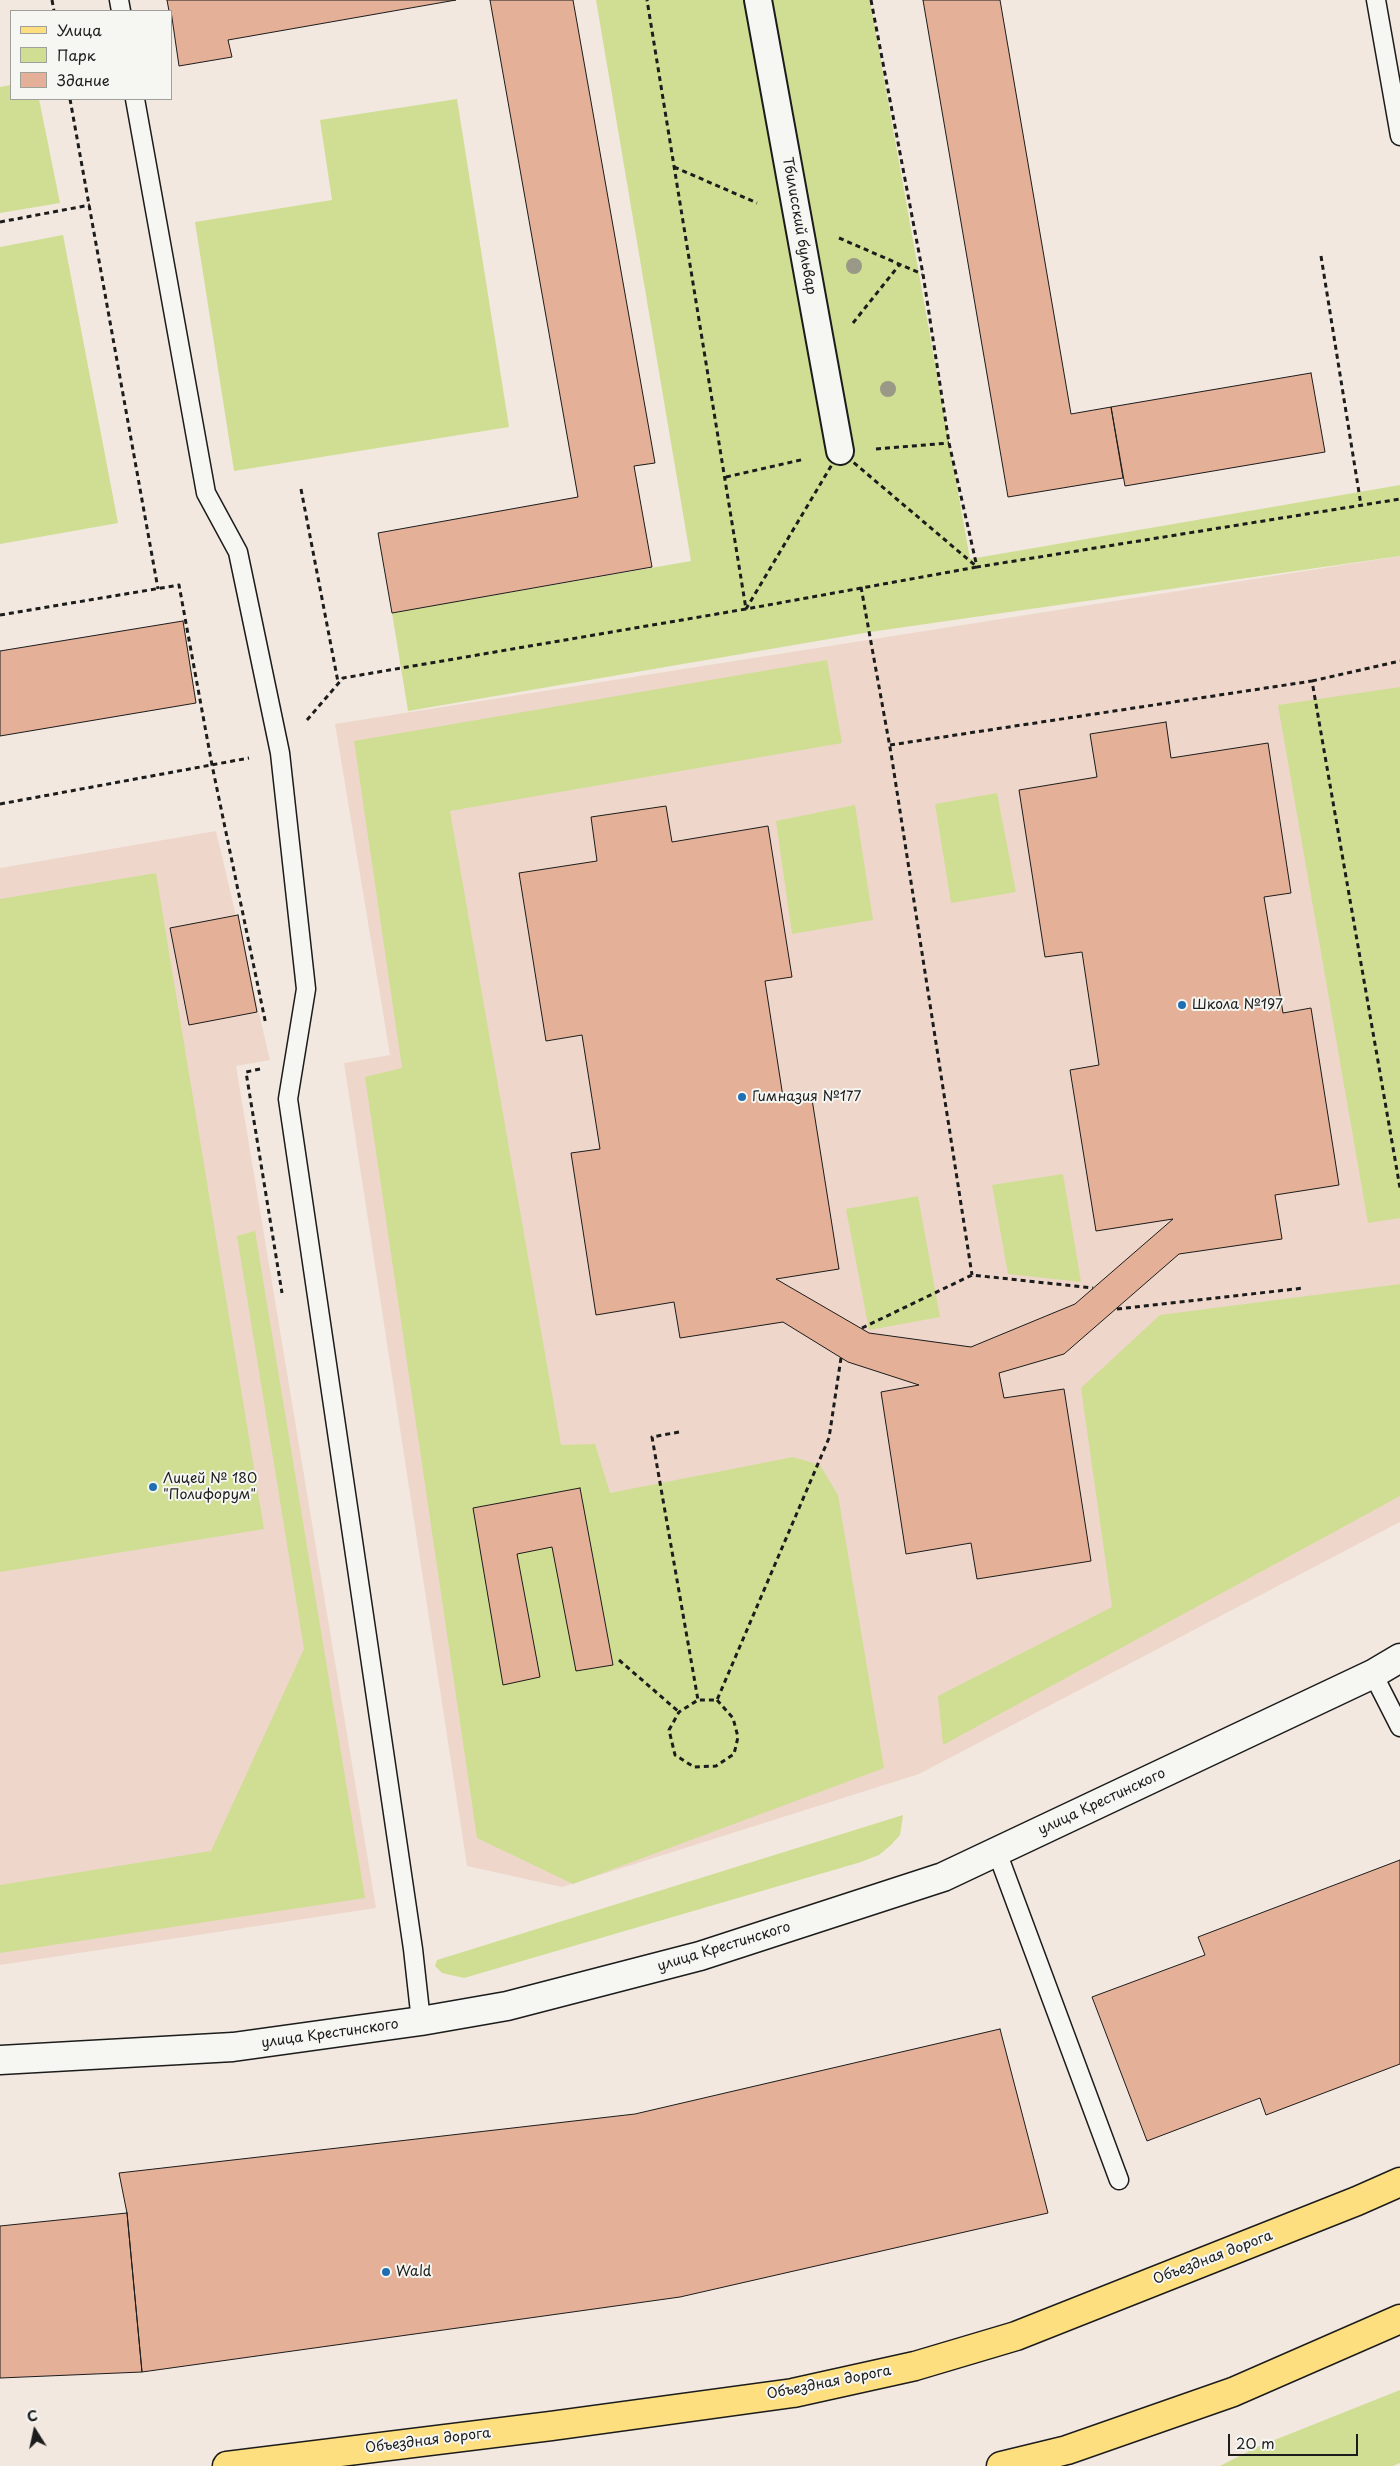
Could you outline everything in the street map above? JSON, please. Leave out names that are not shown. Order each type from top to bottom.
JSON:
[{"type":"main road","name":"Объездная дорога","points":[[227,2466],[551,2426],[793,2393],[915,2366],[1016,2336],[1357,2201],[1400,2182]]},
{"type":"main road","points":[[1001,2466],[1068,2458],[1234,2392],[1400,2320]]},
{"type":"street","name":"Тбилисский бульвар","points":[[758,0],[840,451]]},
{"type":"street","name":"улица Крестинского","points":[[0,2060],[233,2047],[420,2021],[507,2006],[700,1956],[943,1877],[1374,1674],[1400,1658]]},
{"type":"lane","points":[[1376,0],[1400,136]]},
{"type":"lane","points":[[135,100],[206,493],[238,552],[280,753],[306,989],[288,1099],[412,1939],[420,2021]]},
{"type":"lane","points":[[1374,1674],[1400,1727]]},
{"type":"lane","points":[[997,1852],[1119,2180]]},
{"type":"path","points":[[647,0],[746,609]]},
{"type":"path","points":[[872,0],[923,274],[949,443],[977,566]]},
{"type":"path","points":[[70,100],[158,589]]},
{"type":"path","points":[[0,222],[90,206]]},
{"type":"path","points":[[1321,256],[1361,505]]},
{"type":"path","points":[[823,360],[900,264]]},
{"type":"path","points":[[746,609],[840,451],[977,566]]},
{"type":"path","points":[[301,489],[338,683]]},
{"type":"path","points":[[0,804],[280,753],[343,678],[746,609],[977,566],[1400,499]]},
{"type":"path","points":[[0,615],[179,586],[212,765]]},
{"type":"path","points":[[861,587],[890,745],[972,1275]]},
{"type":"path","points":[[890,745],[1312,681],[1400,661]]},
{"type":"path","points":[[1312,681],[1400,1188]]},
{"type":"path","points":[[862,1328],[972,1275],[1093,1288]]},
{"type":"path","points":[[1117,1309],[1304,1288]]},
{"type":"path","points":[[717,1700],[829,1438],[841,1358]]},
{"type":"path","points":[[679,1432],[652,1437],[698,1700]]},
{"type":"path","points":[[620,1660],[679,1712]]},
{"type":"path","points":[[698,1700],[717,1700],[733,1718],[738,1737],[734,1754],[716,1766],[694,1767],[675,1755],[669,1730],[679,1712],[698,1700]]},
{"type":"shaded area","points":[[1400,556],[1400,1522],[919,1774],[562,1887],[467,1866],[344,1063],[390,1055],[335,724]]},
{"type":"shaded area","name":"Лицей № 180 \"Полифорум\"","points":[[216,831],[270,1060],[236,1066],[376,1908],[0,1965],[0,868]]},
{"type":"green space","points":[[596,0],[870,0],[970,559],[1400,485],[1400,556],[870,632],[408,711],[392,613],[691,561]]},
{"type":"green space","points":[[10,85],[10,100],[39,100],[60,203],[0,213],[0,87]]},
{"type":"green space","points":[[457,99],[509,427],[234,471],[195,222],[332,200],[320,120]]},
{"type":"green space","points":[[63,235],[118,523],[0,544],[0,247]]},
{"type":"green space","points":[[827,660],[842,743],[450,811],[561,1445],[595,1444],[610,1493],[793,1457],[820,1465],[838,1495],[884,1768],[573,1884],[477,1838],[365,1077],[402,1068],[354,741]]},
{"type":"green space","points":[[1400,687],[1400,1218],[1368,1223],[1278,705]]},
{"type":"green space","points":[[997,793],[1016,892],[951,903],[935,804]]},
{"type":"green space","points":[[855,805],[873,920],[792,934],[776,821]]},
{"type":"green space","points":[[156,873],[264,1529],[0,1572],[0,899]]},
{"type":"green space","points":[[1063,1174],[1081,1282],[1008,1274],[992,1185]]},
{"type":"green space","points":[[918,1196],[940,1317],[869,1330],[846,1209]]},
{"type":"green space","points":[[255,1231],[365,1898],[0,1953],[0,1885],[211,1851],[304,1649],[237,1236]]},
{"type":"green space","points":[[1400,1284],[1400,1496],[943,1745],[938,1696],[1112,1607],[1081,1388],[1160,1315]]},
{"type":"green space","points":[[903,1815],[900,1835],[879,1855],[861,1862],[464,1978],[442,1973],[435,1966],[437,1960]]},
{"type":"green space","points":[[1400,2390],[1400,2463],[1393,2466],[1220,2466],[1257,2447]]},
{"type":"building","points":[[167,0],[456,0],[228,40],[232,57],[179,66],[172,10],[169,10]]},
{"type":"building","points":[[490,0],[573,0],[655,463],[634,466],[652,567],[392,613],[378,533],[578,497]]},
{"type":"building","points":[[923,0],[1000,0],[1071,414],[1111,407],[1123,478],[1008,497]]},
{"type":"building","points":[[1311,373],[1325,452],[1125,486],[1111,407]]},
{"type":"building","points":[[183,621],[196,703],[0,736],[0,651]]},
{"type":"building","points":[[1166,722],[1171,758],[1268,743],[1291,893],[1264,897],[1283,1013],[1311,1008],[1339,1185],[1275,1195],[1282,1239],[1179,1254],[1064,1354],[999,1373],[1004,1398],[1064,1389],[1091,1561],[977,1579],[971,1543],[906,1554],[881,1392],[919,1385],[848,1362],[783,1322],[680,1338],[674,1302],[596,1315],[571,1153],[600,1149],[582,1035],[546,1041],[519,873],[597,861],[591,817],[666,806],[672,842],[768,826],[792,977],[765,981],[783,1097],[811,1093],[839,1269],[776,1279],[869,1333],[971,1347],[1075,1304],[1173,1219],[1096,1231],[1070,1070],[1099,1065],[1082,952],[1045,957],[1019,790],[1097,777],[1090,734]]},
{"type":"building","points":[[238,915],[257,1012],[189,1025],[170,928]]},
{"type":"building","points":[[580,1488],[613,1665],[576,1671],[552,1547],[517,1554],[540,1677],[503,1685],[473,1508]]},
{"type":"building","points":[[1400,1860],[1400,2064],[1266,2115],[1260,2098],[1147,2141],[1092,1997],[1205,1955],[1198,1937]]},
{"type":"building","points":[[1000,2029],[1048,2213],[680,2297],[142,2372],[127,2213],[119,2173],[635,2114]]},
{"type":"building","points":[[127,2213],[142,2372],[0,2378],[0,2226]]},
{"type":"place","name":"Школа №197","points":[[1182,1005]]},
{"type":"place","name":"Гимназия №177","points":[[742,1097]]},
{"type":"place","name":"Лицей № 180 \"Полифорум\"","points":[[153,1487]]},
{"type":"place","name":"Wald","points":[[386,2272]]}]
